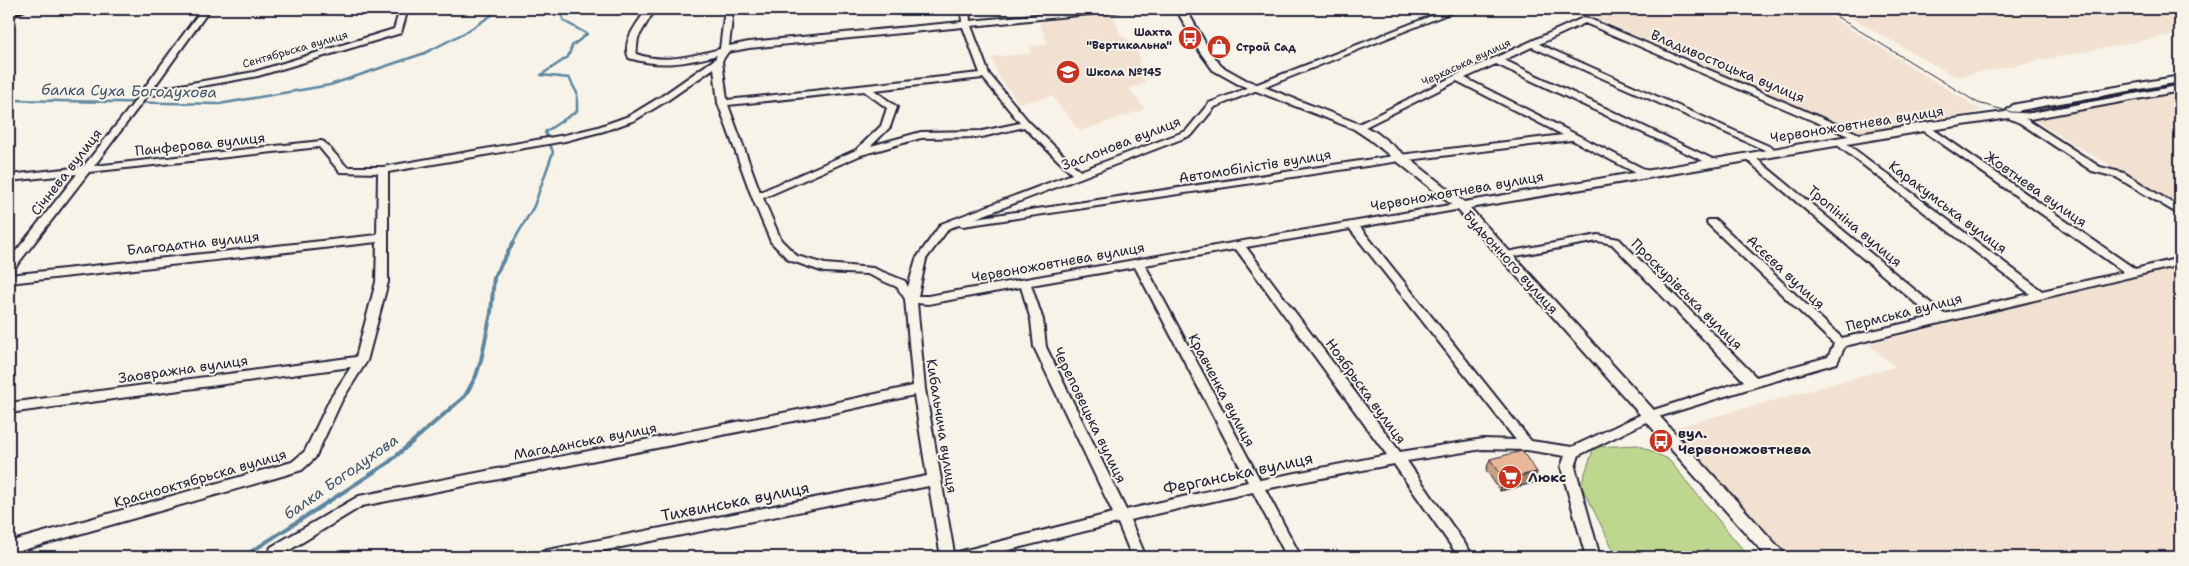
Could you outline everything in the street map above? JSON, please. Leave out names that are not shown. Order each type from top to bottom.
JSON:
[{"type":"main road","name":"Будьонного вулиця","points":[[1181,9],[1205,52],[1217,68],[1257,88],[1358,127],[1373,136],[1461,206],[1648,416],[1777,557]]},
{"type":"main road","name":"Червоножовтнева вулиця","points":[[2008,115],[2017,107],[2180,78]]},
{"type":"main road","name":"Червоножовтнева вулиця","points":[[1461,206],[1924,127],[2008,115],[2030,116],[2180,88]]},
{"type":"street","name":"Січнева вулиця","points":[[9,267],[145,94],[206,9]]},
{"type":"street","name":"Сентябрьска вулиця","points":[[145,94],[255,74],[398,31],[404,9]]},
{"type":"street","points":[[651,9],[631,42],[630,51],[632,56],[639,60],[663,62],[714,54],[749,45],[1119,9]]},
{"type":"street","points":[[383,170],[565,138],[601,129],[632,118],[665,98],[718,61],[724,51],[729,9]]},
{"type":"street","points":[[965,9],[966,24],[985,75],[1026,124],[1078,175]]},
{"type":"street","name":"Заслонова вулиця","points":[[945,226],[1189,133],[1212,105],[1456,9]]},
{"type":"street","name":"Черкаська вулиця","points":[[1358,127],[1496,60],[1585,20]]},
{"type":"street","name":"Владивостоцька вулиця","points":[[1585,20],[1861,138]]},
{"type":"street","points":[[1532,44],[1777,152]]},
{"type":"street","points":[[1496,60],[1716,162]]},
{"type":"street","points":[[718,61],[723,103],[757,197],[776,242],[793,258],[824,268],[869,271],[901,284],[912,299]]},
{"type":"street","points":[[723,103],[985,75]]},
{"type":"street","points":[[1458,78],[1570,137],[1646,174]]},
{"type":"street","points":[[858,153],[885,127],[892,107],[866,88]]},
{"type":"street","points":[[2008,115],[2023,121],[2096,169],[2120,175],[2180,212]]},
{"type":"street","points":[[757,197],[858,153],[921,135],[982,134],[1026,124]]},
{"type":"street","name":"Жовтнева вулиця","points":[[1924,127],[2132,272]]},
{"type":"street","name":"Автомобілістів вулиця","points":[[945,226],[1400,158],[1570,137]]},
{"type":"street","name":"Каракумська вулиця","points":[[1839,142],[2039,295]]},
{"type":"street","name":"Панферова вулиця","points":[[9,178],[321,144],[344,170],[383,170]]},
{"type":"street","name":"Тропініна вулиця","points":[[1749,157],[1941,318]]},
{"type":"street","name":"Краснооктябрьска вулиця","points":[[9,548],[297,466],[310,454],[336,399],[361,361],[382,282],[383,170]]},
{"type":"street","name":"Червоножовтнева вулиця","points":[[912,299],[928,300],[1461,206]]},
{"type":"street","name":"Асєєва вулиця","points":[[1712,222],[1840,343]]},
{"type":"street","points":[[1352,224],[1527,445]]},
{"type":"street","points":[[912,299],[921,259],[945,226]]},
{"type":"street","name":"Благодатна вулиця","points":[[9,279],[381,238]]},
{"type":"street","name":"Проскурівська вулиця","points":[[1505,255],[1598,238],[1615,241],[1753,382]]},
{"type":"street","name":"Ноябрьска вулиця","points":[[1239,244],[1397,458],[1467,557]]},
{"type":"street","name":"Пермська вулиця","points":[[1648,416],[1753,382],[1833,360],[1840,343],[2180,262]]},
{"type":"street","name":"Кравченка вулиця","points":[[1138,263],[1294,557]]},
{"type":"street","name":"Череповецька вулиця","points":[[1025,283],[1037,320],[1040,347],[1122,516],[1139,557]]},
{"type":"street","name":"Кибальчича вулиця","points":[[912,299],[919,389],[948,557]]},
{"type":"street","name":"Заовражна вулиця","points":[[9,408],[361,361]]},
{"type":"street","name":"Магаданська вулиця","points":[[275,557],[276,551],[359,501],[829,410],[919,389]]},
{"type":"street","points":[[1593,557],[1568,467],[1573,452],[1648,416]]},
{"type":"street","name":"Ферганська вулиця","points":[[959,557],[1122,516],[1255,486],[1397,458],[1483,444],[1527,445],[1573,452]]},
{"type":"street","name":"Тихвинська вулиця","points":[[543,557],[934,480]]},
{"type":"shaded area","points":[[1575,9],[1819,9],[1982,111],[1860,133]]},
{"type":"shaded area","points":[[1835,9],[2158,9],[2180,21],[2180,33],[1956,77]]},
{"type":"shaded area","name":"Школа №145","points":[[1112,14],[1121,35],[1133,43],[1140,58],[1138,70],[1146,84],[1129,88],[1145,109],[1080,131],[1052,96],[1019,103],[997,74],[992,57],[1031,53],[1030,47],[1048,44],[1039,22]]},
{"type":"shaded area","points":[[2180,93],[2180,206],[2035,121],[2139,98]]},
{"type":"shaded area","points":[[2180,266],[2180,557],[1788,557],[1670,429],[1895,367],[1868,344]]},
{"type":"green space","points":[[1638,445],[1668,459],[1749,557],[1617,557],[1581,485],[1594,447]]},
{"type":"building","points":[[1522,451],[1537,472],[1504,479],[1490,459]]},
{"type":"waterway","name":"балка Суха Богодухова","points":[[9,100],[219,104],[330,85],[425,53],[466,32],[501,9]]},
{"type":"waterway","name":"балка Богодухова","points":[[512,244],[534,206],[553,152],[545,132],[577,111],[577,93],[569,78],[541,75],[568,57],[572,46],[587,34],[564,21],[559,9]]},
{"type":"waterway","name":"балка Богодухова","points":[[243,557],[388,463],[465,396],[476,376],[481,360],[491,313],[494,277],[513,243]]},
{"type":"tram line","points":[[1824,9],[1978,103],[2011,112],[2028,113],[2180,85]]},
{"type":"railway","points":[[9,18],[26,9]]},
{"type":"place","name":"Шахта \"Вертикальна\"","points":[[1190,38]]},
{"type":"place","name":"Строй Сад","points":[[1219,47]]},
{"type":"place","name":"Школа №145","points":[[1068,72]]},
{"type":"place","name":"вул. Червоножовтнева","points":[[1661,441]]},
{"type":"place","name":"Люкс","points":[[1510,477]]}]
